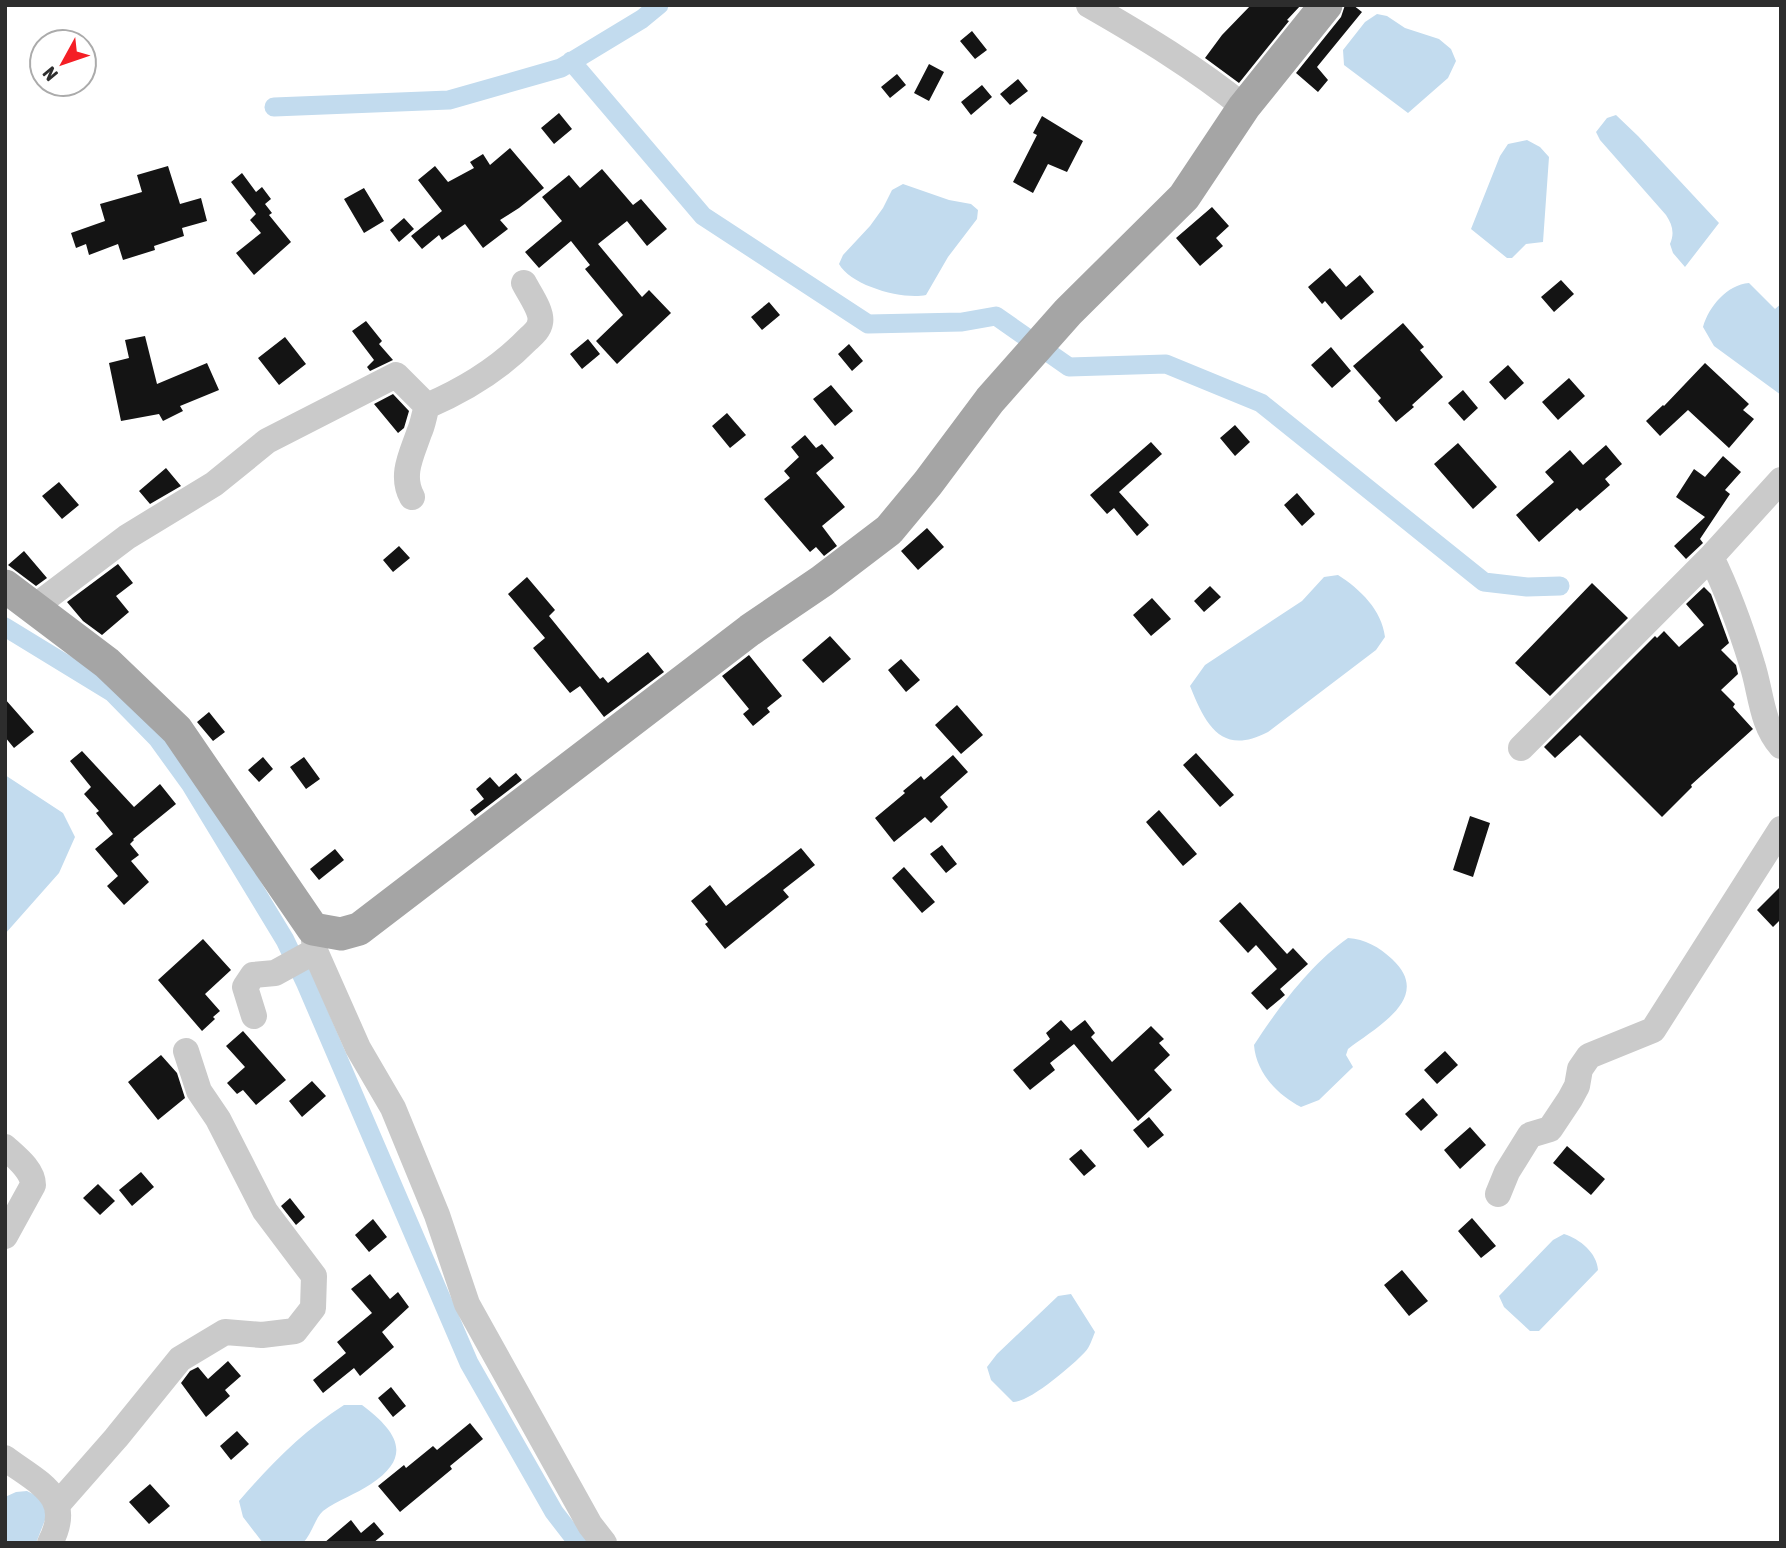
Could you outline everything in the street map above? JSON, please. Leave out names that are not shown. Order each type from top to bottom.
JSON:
[{"type":"main road","points":[[5,586],[107,663],[177,730],[310,946],[359,929],[739,638],[822,581],[889,530],[990,400],[1028,357],[1068,312],[1184,197],[1244,107],[1326,5]]},
{"type":"street","points":[[1089,5],[1152,41],[1244,107]]},
{"type":"street","points":[[412,497],[408,489],[408,458],[420,433],[427,407],[463,389],[508,360],[537,331],[541,322],[540,315],[524,284]]},
{"type":"street","points":[[33,608],[127,537],[214,484],[267,442],[396,375],[427,407]]},
{"type":"street","points":[[1521,748],[1711,557],[1781,480]]},
{"type":"street","points":[[1711,557],[1726,588],[1754,668],[1762,708],[1781,746]]},
{"type":"street","points":[[1498,1194],[1507,1172],[1530,1135],[1550,1129],[1570,1099],[1577,1086],[1580,1069],[1590,1056],[1653,1030],[1781,829]]},
{"type":"street","points":[[254,1016],[245,987],[248,980],[253,975],[275,973],[310,946],[358,1048],[393,1108],[437,1215],[467,1304],[590,1525],[604,1543]]},
{"type":"street","points":[[58,1504],[180,1359],[225,1332],[262,1335],[295,1331],[313,1308],[314,1276],[265,1211],[218,1119],[199,1091],[186,1051]]},
{"type":"street","points":[[5,1147],[29,1172],[33,1185],[5,1236]]},
{"type":"street","points":[[5,1458],[52,1494],[58,1504],[60,1512],[57,1530],[50,1543]]},
{"type":"water","points":[[1377,14],[1387,16],[1405,28],[1439,39],[1451,49],[1456,61],[1448,78],[1408,113],[1344,65],[1343,50],[1365,22]]},
{"type":"water","points":[[1616,115],[1719,223],[1685,267],[1673,253],[1670,244],[1672,229],[1666,215],[1596,132],[1607,118]]},
{"type":"water","points":[[1527,140],[1540,147],[1549,157],[1543,242],[1526,244],[1512,258],[1507,258],[1471,229],[1500,156],[1508,144]]},
{"type":"water","points":[[903,184],[949,200],[971,204],[978,210],[977,219],[948,257],[926,295],[904,295],[878,290],[854,279],[839,264],[843,255],[883,208],[892,190]]},
{"type":"water","points":[[1749,283],[1775,309],[1781,304],[1781,395],[1714,346],[1703,327],[1714,304],[1726,292]]},
{"type":"water","points":[[1338,575],[1362,594],[1375,609],[1385,637],[1376,650],[1268,732],[1239,741],[1227,739],[1218,733],[1202,713],[1190,686],[1205,665],[1302,601],[1324,577]]},
{"type":"water","points":[[5,775],[63,813],[75,837],[59,873],[5,934]]},
{"type":"water","points":[[1348,938],[1372,944],[1392,959],[1403,973],[1407,986],[1404,999],[1385,1021],[1348,1049],[1346,1055],[1353,1067],[1319,1100],[1301,1107],[1269,1082],[1259,1064],[1254,1045],[1296,987],[1321,960]]},
{"type":"water","points":[[1564,1234],[1587,1247],[1595,1258],[1598,1270],[1539,1331],[1530,1331],[1504,1307],[1499,1296],[1553,1240]]},
{"type":"water","points":[[1071,1294],[1095,1332],[1090,1345],[1050,1382],[1020,1401],[1013,1402],[991,1380],[987,1367],[997,1354],[1058,1296]]},
{"type":"water","points":[[344,1405],[362,1405],[384,1424],[395,1443],[393,1463],[371,1484],[323,1511],[303,1543],[263,1543],[243,1517],[239,1501],[288,1449]]},
{"type":"water","points":[[27,1491],[41,1498],[47,1515],[36,1543],[5,1543],[5,1497]]},
{"type":"building","points":[[1251,5],[1301,5],[1239,83],[1205,58],[1222,35]]},
{"type":"building","points":[[1345,5],[1353,5],[1362,12],[1317,67],[1328,80],[1318,92],[1296,73],[1341,17]]},
{"type":"building","points":[[972,31],[987,50],[975,59],[960,41]]},
{"type":"building","points":[[929,64],[944,72],[929,101],[914,93]]},
{"type":"building","points":[[897,74],[906,85],[890,98],[881,87]]},
{"type":"building","points":[[1018,79],[1028,91],[1010,105],[1000,94]]},
{"type":"building","points":[[982,85],[992,97],[971,115],[961,102]]},
{"type":"building","points":[[559,113],[572,129],[554,144],[541,128]]},
{"type":"building","points":[[1042,116],[1083,141],[1067,172],[1048,164],[1033,193],[1013,182],[1037,135],[1033,133]]},
{"type":"building","points":[[510,148],[544,188],[500,220],[508,229],[483,248],[465,224],[442,240],[439,235],[422,249],[411,236],[442,211],[418,180],[435,166],[448,182],[474,168],[470,162],[483,154],[490,165]]},
{"type":"building","points":[[168,166],[180,204],[201,198],[207,221],[182,228],[184,236],[154,246],[155,250],[123,260],[118,244],[89,255],[86,244],[76,248],[71,233],[105,221],[100,204],[142,192],[137,175]]},
{"type":"building","points":[[602,169],[633,205],[641,199],[667,229],[647,246],[627,221],[598,244],[642,297],[649,290],[671,313],[617,364],[596,341],[623,315],[585,269],[590,265],[571,241],[539,268],[525,252],[562,221],[542,197],[569,175],[580,188]]},
{"type":"building","points":[[242,173],[256,192],[262,187],[271,199],[265,204],[272,213],[269,215],[291,242],[254,275],[236,253],[261,233],[250,220],[256,214],[231,182]]},
{"type":"building","points":[[364,188],[384,221],[364,233],[344,199]]},
{"type":"building","points":[[1212,207],[1229,226],[1216,238],[1223,246],[1200,266],[1176,238]]},
{"type":"building","points":[[404,218],[414,229],[399,242],[390,230]]},
{"type":"building","points":[[1330,268],[1346,287],[1360,275],[1374,292],[1341,320],[1325,301],[1322,304],[1308,287]]},
{"type":"building","points":[[1561,280],[1574,294],[1554,312],[1541,297]]},
{"type":"building","points":[[769,302],[780,315],[762,330],[751,317]]},
{"type":"building","points":[[366,321],[382,341],[379,344],[393,360],[370,371],[367,367],[374,360],[352,331]]},
{"type":"building","points":[[1403,323],[1424,347],[1420,350],[1443,377],[1396,422],[1378,401],[1381,398],[1353,366]]},
{"type":"building","points":[[145,336],[157,384],[207,363],[219,390],[180,406],[183,411],[163,421],[159,414],[121,421],[109,363],[129,358],[125,340]]},
{"type":"building","points":[[285,337],[306,364],[279,385],[258,358]]},
{"type":"building","points":[[588,339],[600,354],[582,369],[570,354]]},
{"type":"building","points":[[849,344],[863,361],[852,371],[838,354]]},
{"type":"building","points":[[1331,347],[1351,371],[1332,388],[1311,365]]},
{"type":"building","points":[[1705,363],[1749,404],[1743,410],[1754,419],[1729,448],[1688,410],[1660,436],[1646,421]]},
{"type":"building","points":[[1508,365],[1524,383],[1505,400],[1489,382]]},
{"type":"building","points":[[1569,378],[1585,396],[1558,420],[1542,402]]},
{"type":"building","points":[[831,385],[853,411],[835,426],[813,399]]},
{"type":"building","points":[[1463,390],[1478,408],[1464,421],[1448,403]]},
{"type":"building","points":[[393,394],[409,411],[404,428],[398,433],[374,404]]},
{"type":"building","points":[[727,413],[746,435],[730,448],[712,426]]},
{"type":"building","points":[[1235,425],[1250,442],[1235,456],[1220,438]]},
{"type":"building","points":[[805,435],[816,448],[822,444],[834,458],[816,473],[845,507],[822,526],[837,546],[824,556],[816,547],[810,552],[764,499],[790,478],[784,471],[799,457],[791,447]]},
{"type":"building","points":[[1151,442],[1162,454],[1119,492],[1149,525],[1137,536],[1114,508],[1107,514],[1090,495]]},
{"type":"building","points":[[1458,443],[1497,487],[1473,509],[1434,464]]},
{"type":"building","points":[[1606,445],[1622,464],[1605,479],[1610,485],[1580,511],[1577,508],[1539,542],[1516,515],[1554,482],[1545,472],[1570,450],[1583,465]]},
{"type":"building","points":[[1723,456],[1741,472],[1725,490],[1730,494],[1700,539],[1703,543],[1686,559],[1674,546],[1705,517],[1676,497],[1694,469],[1705,477]]},
{"type":"building","points":[[166,468],[181,486],[150,504],[139,491]]},
{"type":"building","points":[[59,482],[79,505],[62,519],[42,496]]},
{"type":"building","points":[[1297,493],[1315,514],[1302,526],[1284,505]]},
{"type":"building","points":[[927,528],[944,547],[918,570],[901,551]]},
{"type":"building","points":[[399,546],[410,558],[393,572],[383,560]]},
{"type":"building","points":[[24,551],[47,578],[36,586],[8,565]]},
{"type":"building","points":[[118,564],[133,583],[116,596],[129,612],[102,635],[83,621],[67,602]]},
{"type":"building","points":[[527,577],[555,610],[549,616],[600,679],[603,677],[608,683],[648,652],[664,672],[604,717],[580,686],[570,693],[533,648],[545,638],[508,594]]},
{"type":"building","points":[[1592,583],[1628,618],[1550,696],[1515,663]]},
{"type":"building","points":[[1210,586],[1221,597],[1204,612],[1194,601]]},
{"type":"building","points":[[1704,587],[1711,594],[1729,643],[1721,650],[1736,665],[1738,674],[1721,690],[1753,729],[1691,785],[1662,817],[1580,735],[1555,758],[1544,747],[1655,636],[1657,638],[1664,631],[1679,647],[1704,625],[1686,604]]},
{"type":"building","points":[[1152,598],[1171,619],[1151,636],[1133,615]]},
{"type":"building","points":[[830,636],[851,659],[823,683],[802,660]]},
{"type":"building","points":[[749,655],[782,696],[767,708],[770,712],[753,726],[743,714],[749,709],[722,676]]},
{"type":"building","points":[[901,659],[920,680],[906,692],[888,670]]},
{"type":"building","points":[[5,699],[34,732],[14,748],[5,737]]},
{"type":"building","points":[[957,705],[983,735],[961,754],[935,725]]},
{"type":"building","points":[[209,712],[225,732],[213,741],[197,722]]},
{"type":"building","points":[[82,751],[134,807],[160,784],[176,804],[130,844],[139,855],[131,861],[149,882],[124,905],[107,886],[118,876],[95,849],[113,834],[96,813],[99,811],[84,794],[91,787],[70,761]]},
{"type":"building","points":[[1196,753],[1234,795],[1220,807],[1183,765]]},
{"type":"building","points":[[953,755],[968,772],[940,797],[948,807],[931,823],[925,817],[894,842],[875,818],[921,776],[924,780]]},
{"type":"building","points":[[263,757],[273,769],[259,782],[248,770]]},
{"type":"building","points":[[304,757],[320,779],[306,789],[290,767]]},
{"type":"building","points":[[516,773],[522,780],[475,816],[470,810],[484,799],[476,789],[490,777],[499,787]]},
{"type":"building","points":[[1159,810],[1197,854],[1183,866],[1146,822]]},
{"type":"building","points":[[1470,816],[1490,823],[1473,877],[1453,870]]},
{"type":"building","points":[[942,845],[957,864],[946,873],[930,854]]},
{"type":"building","points":[[801,848],[815,865],[783,890],[789,897],[725,949],[691,901],[710,885],[726,906]]},
{"type":"building","points":[[335,849],[344,860],[319,880],[310,869]]},
{"type":"building","points":[[904,867],[935,902],[922,913],[892,878]]},
{"type":"building","points":[[1781,886],[1781,919],[1773,927],[1757,910]]},
{"type":"building","points":[[1240,902],[1287,954],[1293,948],[1308,964],[1280,989],[1285,995],[1267,1010],[1251,993],[1277,969],[1256,945],[1248,953],[1219,921]]},
{"type":"building","points":[[203,939],[231,970],[205,994],[220,1011],[202,1031],[158,980]]},
{"type":"building","points":[[1061,1020],[1071,1031],[1085,1020],[1095,1033],[1091,1037],[1112,1062],[1151,1026],[1164,1039],[1159,1043],[1170,1055],[1154,1070],[1172,1090],[1138,1121],[1074,1044],[1050,1063],[1055,1070],[1030,1090],[1013,1070],[1050,1039],[1046,1033]]},
{"type":"building","points":[[243,1031],[286,1080],[256,1105],[243,1090],[237,1094],[227,1083],[245,1067],[226,1046]]},
{"type":"building","points":[[1445,1051],[1458,1065],[1437,1084],[1424,1070]]},
{"type":"building","points":[[161,1055],[177,1073],[185,1098],[158,1120],[128,1082]]},
{"type":"building","points":[[312,1081],[326,1096],[302,1117],[289,1101]]},
{"type":"building","points":[[1423,1098],[1438,1115],[1421,1131],[1405,1114]]},
{"type":"building","points":[[1149,1117],[1164,1135],[1148,1148],[1133,1130]]},
{"type":"building","points":[[1470,1127],[1486,1145],[1460,1169],[1444,1150]]},
{"type":"building","points":[[1567,1146],[1605,1179],[1591,1195],[1553,1163]]},
{"type":"building","points":[[1081,1149],[1096,1166],[1084,1176],[1069,1159]]},
{"type":"building","points":[[141,1172],[154,1187],[132,1206],[119,1190]]},
{"type":"building","points":[[98,1184],[115,1201],[100,1215],[83,1198]]},
{"type":"building","points":[[290,1198],[305,1217],[296,1225],[281,1206]]},
{"type":"building","points":[[1472,1218],[1496,1246],[1481,1258],[1458,1231]]},
{"type":"building","points":[[373,1219],[387,1237],[369,1252],[355,1235]]},
{"type":"building","points":[[1402,1270],[1428,1301],[1409,1316],[1384,1285]]},
{"type":"building","points":[[370,1274],[390,1299],[398,1292],[409,1307],[382,1332],[394,1347],[360,1376],[354,1368],[323,1393],[313,1380],[346,1353],[337,1342],[372,1313],[351,1289]]},
{"type":"building","points":[[228,1361],[241,1376],[225,1390],[230,1396],[206,1417],[181,1383],[190,1371],[198,1367],[208,1379]]},
{"type":"building","points":[[391,1387],[406,1406],[393,1417],[378,1398]]},
{"type":"building","points":[[470,1423],[483,1439],[400,1512],[378,1486],[433,1446],[437,1450]]},
{"type":"building","points":[[237,1431],[249,1444],[231,1460],[220,1446]]},
{"type":"building","points":[[150,1484],[170,1506],[149,1524],[129,1502]]},
{"type":"building","points":[[351,1520],[361,1533],[374,1522],[384,1534],[373,1543],[324,1543]]},
{"type":"waterway","points":[[274,107],[449,100],[561,68],[642,19],[659,5]]},
{"type":"waterway","points":[[571,61],[703,216],[868,324],[962,322],[996,316],[1069,367],[1166,364],[1261,403],[1484,582],[1527,587],[1560,586]]},
{"type":"waterway","points":[[5,627],[113,693],[157,738],[191,785],[285,940],[469,1363],[554,1512],[578,1543]]}]
